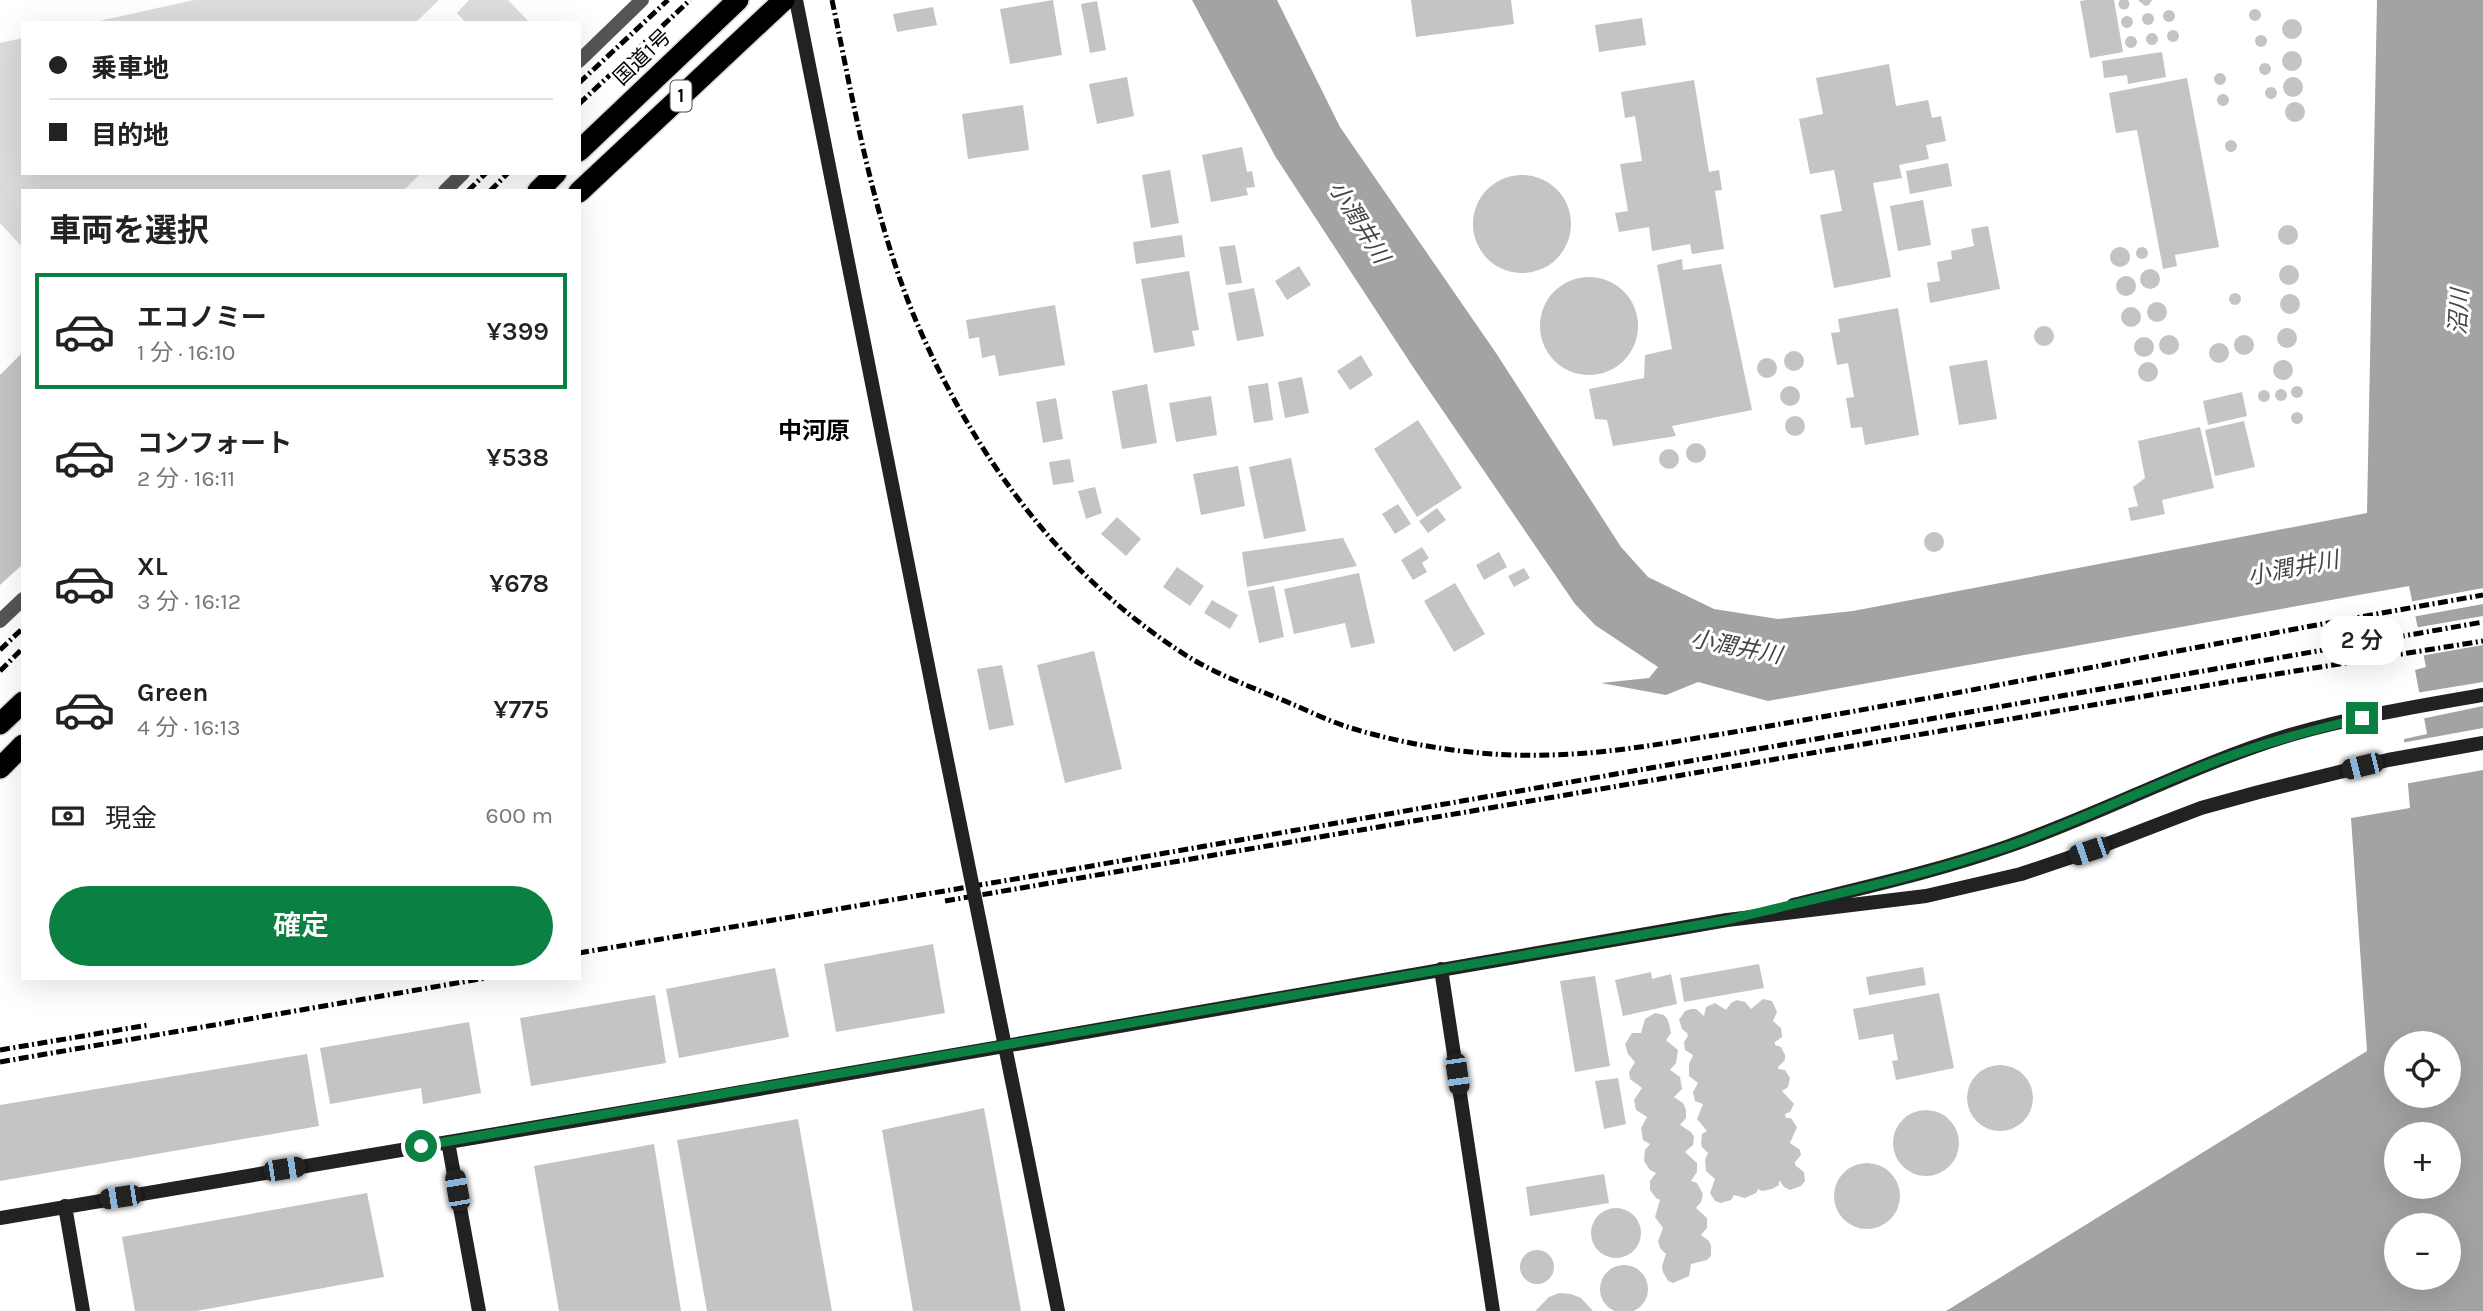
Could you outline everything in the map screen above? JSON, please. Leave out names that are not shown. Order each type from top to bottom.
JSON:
[{"type":"highway","name":"国道1号","points":[[581,148],[738,0]]},
{"type":"highway","name":"1","points":[[581,190],[784,0]]},
{"type":"highway","points":[[540,189],[554,175]]},
{"type":"highway","points":[[0,724],[21,704]]},
{"type":"highway","points":[[0,768],[21,747]]},
{"type":"street","points":[[581,59],[642,0]]},
{"type":"street","points":[[796,0],[1058,1311]]},
{"type":"street","points":[[447,189],[461,175]]},
{"type":"street","points":[[0,621],[21,601]]},
{"type":"street","points":[[1727,920],[1922,874],[2008,847],[2085,818],[2218,760],[2291,735],[2409,707],[2483,695]]},
{"type":"street","points":[[0,1218],[1727,920],[1926,896],[2021,874],[2201,808],[2388,760],[2483,743]]},
{"type":"street","points":[[1441,969],[1493,1311]]},
{"type":"street","points":[[448,1142],[479,1311]]},
{"type":"street","points":[[65,1206],[83,1311]]},
{"type":"shaded area","points":[[194,0],[439,0],[417,21],[99,21]]},
{"type":"shaded area","points":[[469,0],[508,0],[528,21],[464,21],[457,13]]},
{"type":"shaded area","points":[[21,38],[21,175],[419,175],[405,189],[21,189],[21,246],[0,223],[0,43]]},
{"type":"water","points":[[1192,0],[1277,0],[1340,127],[1496,353],[1621,547],[1648,577],[1714,609],[1778,619],[1853,611],[2367,513],[2377,0],[2483,0],[2483,1311],[1946,1311],[2367,1051],[2351,818],[2410,808],[2404,739],[2427,734],[2415,670],[2426,667],[2409,586],[1768,701],[1698,682],[1666,695],[1601,683],[1649,678],[1658,667],[1595,625],[1575,604],[1415,370],[1275,156]]},
{"type":"pier","points":[[2483,588],[2483,604],[2412,617],[2409,602]]},
{"type":"pier","points":[[2483,616],[2483,645],[2420,656],[2414,628]]},
{"type":"pier","points":[[2483,682],[2483,706],[2421,719],[2416,693]]},
{"type":"pier","points":[[2483,728],[2483,770],[2404,784],[2401,743]]},
{"type":"building","points":[[1053,0],[1062,55],[1010,64],[1000,9]]},
{"type":"building","points":[[1411,0],[1511,0],[1514,24],[1416,37]]},
{"type":"building","points":[[2114,0],[2123,52],[2090,58],[2080,1]]},
{"type":"building","points":[[2120,0],[2128,0],[2128,8],[2120,8]]},
{"type":"building","points":[[2138,0],[2152,0],[2145,6]]},
{"type":"building","points":[[1097,1],[1106,50],[1090,53],[1081,4]]},
{"type":"building","points":[[933,7],[937,25],[897,32],[893,14]]},
{"type":"building","points":[[2169,10],[2175,16],[2169,22],[2163,16]]},
{"type":"building","points":[[2250,10],[2260,10],[2260,20],[2250,20]]},
{"type":"building","points":[[2143,14],[2153,14],[2153,24],[2143,24]]},
{"type":"building","points":[[2122,17],[2132,17],[2132,27],[2122,27]]},
{"type":"building","points":[[1642,18],[1646,45],[1599,52],[1595,25]]},
{"type":"building","points":[[2292,19],[2299,22],[2302,29],[2299,36],[2292,39],[2285,36],[2282,29],[2285,22]]},
{"type":"building","points":[[2168,31],[2178,31],[2178,41],[2168,41]]},
{"type":"building","points":[[2147,34],[2157,34],[2157,44],[2147,44]]},
{"type":"building","points":[[2261,35],[2267,41],[2261,47],[2255,41]]},
{"type":"building","points":[[2131,36],[2137,42],[2131,48],[2125,42]]},
{"type":"building","points":[[2292,51],[2299,54],[2302,61],[2299,68],[2292,71],[2285,68],[2282,61],[2285,54]]},
{"type":"building","points":[[2162,52],[2166,77],[2128,84],[2127,75],[2104,78],[2102,61]]},
{"type":"building","points":[[2265,63],[2271,69],[2265,75],[2259,69]]},
{"type":"building","points":[[1889,64],[1896,106],[1928,100],[1932,118],[1941,116],[1946,141],[1926,145],[1929,159],[1899,165],[1902,178],[1873,183],[1891,277],[1834,288],[1820,215],[1842,211],[1834,170],[1810,174],[1799,119],[1823,114],[1816,78]]},
{"type":"building","points":[[2215,74],[2225,74],[2225,84],[2215,84]]},
{"type":"building","points":[[1127,77],[1134,116],[1097,124],[1089,84]]},
{"type":"building","points":[[2293,77],[2300,80],[2303,87],[2300,94],[2293,97],[2286,94],[2283,87],[2286,80]]},
{"type":"building","points":[[2187,78],[2219,247],[2175,255],[2177,266],[2163,269],[2137,130],[2116,133],[2109,93]]},
{"type":"building","points":[[1694,80],[1709,172],[1719,170],[1722,190],[1715,191],[1724,249],[1692,254],[1690,244],[1652,251],[1649,227],[1619,232],[1615,213],[1628,211],[1620,164],[1642,161],[1635,116],[1625,118],[1621,92]]},
{"type":"building","points":[[2266,88],[2276,88],[2276,98],[2266,98]]},
{"type":"building","points":[[2218,95],[2228,95],[2228,105],[2218,105]]},
{"type":"building","points":[[2295,102],[2302,105],[2305,112],[2302,119],[2295,122],[2288,119],[2285,112],[2288,105]]},
{"type":"building","points":[[1023,105],[1029,150],[968,159],[962,114]]},
{"type":"building","points":[[2226,141],[2236,141],[2236,151],[2226,151]]},
{"type":"building","points":[[1242,147],[1247,172],[1252,171],[1255,187],[1246,188],[1248,195],[1211,202],[1202,155]]},
{"type":"building","points":[[1948,163],[1952,186],[1910,194],[1906,171]]},
{"type":"building","points":[[1170,170],[1179,223],[1151,228],[1142,175]]},
{"type":"building","points":[[1522,175],[1541,179],[1557,189],[1567,205],[1571,224],[1567,243],[1557,259],[1541,269],[1522,273],[1503,269],[1487,259],[1477,243],[1473,224],[1477,205],[1487,189],[1503,179]]},
{"type":"building","points":[[1923,200],[1931,245],[1898,251],[1890,206]]},
{"type":"building","points":[[2288,225],[2295,228],[2298,235],[2295,242],[2288,245],[2281,242],[2278,235],[2281,228]]},
{"type":"building","points":[[1988,226],[2000,289],[1930,303],[1927,283],[1940,281],[1937,262],[1952,259],[1951,251],[1974,246],[1971,229]]},
{"type":"building","points":[[1182,235],[1185,257],[1136,264],[1133,242]]},
{"type":"building","points":[[1235,245],[1242,283],[1226,285],[1219,247]]},
{"type":"building","points":[[2120,247],[2127,250],[2130,257],[2127,264],[2120,267],[2113,264],[2110,257],[2113,250]]},
{"type":"building","points":[[2137,248],[2147,248],[2147,258],[2137,258]]},
{"type":"building","points":[[1682,259],[1683,270],[1721,264],[1752,410],[1672,426],[1676,436],[1613,446],[1607,420],[1595,419],[1589,389],[1644,378],[1645,355],[1672,349],[1657,265]]},
{"type":"building","points":[[2289,265],[2296,268],[2299,275],[2296,282],[2289,285],[2282,282],[2279,275],[2282,268]]},
{"type":"building","points":[[1299,266],[1311,285],[1287,300],[1275,281]]},
{"type":"building","points":[[2150,269],[2157,272],[2160,279],[2157,286],[2150,289],[2143,286],[2140,279],[2143,272]]},
{"type":"building","points":[[1189,271],[1199,330],[1192,331],[1195,346],[1154,353],[1141,279]]},
{"type":"building","points":[[2126,276],[2133,279],[2136,286],[2133,293],[2126,296],[2119,293],[2116,286],[2119,279]]},
{"type":"building","points":[[1589,277],[1608,281],[1624,291],[1634,307],[1638,326],[1634,345],[1624,361],[1608,371],[1589,375],[1570,371],[1554,361],[1544,345],[1540,326],[1544,307],[1554,291],[1570,281]]},
{"type":"building","points":[[1254,288],[1264,336],[1237,341],[1228,293]]},
{"type":"building","points":[[2230,294],[2240,294],[2240,304],[2230,304]]},
{"type":"building","points":[[2290,294],[2297,297],[2300,304],[2297,311],[2290,314],[2283,311],[2280,304],[2283,297]]},
{"type":"building","points":[[2157,302],[2164,305],[2167,312],[2164,319],[2157,322],[2150,319],[2147,312],[2150,305]]},
{"type":"building","points":[[1055,305],[1065,365],[999,376],[995,355],[982,358],[979,337],[969,339],[966,320]]},
{"type":"building","points":[[2131,307],[2138,310],[2141,317],[2138,324],[2131,327],[2124,324],[2121,317],[2124,310]]},
{"type":"building","points":[[1898,308],[1919,435],[1865,445],[1862,427],[1851,428],[1846,398],[1854,397],[1848,363],[1837,365],[1831,333],[1840,332],[1838,319]]},
{"type":"building","points":[[2044,326],[2051,329],[2054,336],[2051,343],[2044,346],[2037,343],[2034,336],[2037,329]]},
{"type":"building","points":[[2287,328],[2294,331],[2297,338],[2294,345],[2287,348],[2280,345],[2277,338],[2280,331]]},
{"type":"building","points":[[2169,335],[2176,338],[2179,345],[2176,352],[2169,355],[2162,352],[2159,345],[2162,338]]},
{"type":"building","points":[[2244,335],[2251,338],[2254,345],[2251,352],[2244,355],[2237,352],[2234,345],[2237,338]]},
{"type":"building","points":[[2144,337],[2151,340],[2154,347],[2151,354],[2144,357],[2137,354],[2134,347],[2137,340]]},
{"type":"building","points":[[2219,343],[2226,346],[2229,353],[2226,360],[2219,363],[2212,360],[2209,353],[2212,346]]},
{"type":"building","points":[[1794,351],[1801,354],[1804,361],[1801,368],[1794,371],[1787,368],[1784,361],[1787,354]]},
{"type":"building","points":[[21,354],[21,566],[0,585],[0,375]]},
{"type":"building","points":[[1361,355],[1373,375],[1350,390],[1337,371]]},
{"type":"building","points":[[1767,358],[1774,361],[1777,368],[1774,375],[1767,378],[1760,375],[1757,368],[1760,361]]},
{"type":"building","points":[[1987,360],[1997,419],[1959,425],[1949,366]]},
{"type":"building","points":[[2283,360],[2290,363],[2293,370],[2290,377],[2283,380],[2276,377],[2273,370],[2276,363]]},
{"type":"building","points":[[2148,362],[2155,365],[2158,372],[2155,379],[2148,382],[2141,379],[2138,372],[2141,365]]},
{"type":"building","points":[[1302,377],[1309,413],[1285,418],[1278,382]]},
{"type":"building","points":[[1268,383],[1273,420],[1254,423],[1248,386]]},
{"type":"building","points":[[1147,384],[1157,443],[1122,449],[1112,391]]},
{"type":"building","points":[[1790,386],[1797,389],[1800,396],[1797,403],[1790,406],[1783,403],[1780,396],[1783,389]]},
{"type":"building","points":[[2292,387],[2302,387],[2302,397],[2292,397]]},
{"type":"building","points":[[2281,389],[2287,395],[2281,401],[2275,395]]},
{"type":"building","points":[[2259,391],[2269,391],[2269,401],[2259,401]]},
{"type":"building","points":[[2242,392],[2247,416],[2208,425],[2203,401]]},
{"type":"building","points":[[1211,396],[1217,435],[1176,442],[1169,403]]},
{"type":"building","points":[[1056,398],[1063,439],[1043,443],[1036,402]]},
{"type":"building","points":[[2292,413],[2302,413],[2302,423],[2292,423]]},
{"type":"building","points":[[1795,416],[1802,419],[1805,426],[1802,433],[1795,436],[1788,433],[1785,426],[1788,419]]},
{"type":"building","points":[[1418,420],[1462,488],[1417,517],[1374,449]]},
{"type":"building","points":[[2244,421],[2255,467],[2215,476],[2205,430]]},
{"type":"building","points":[[2200,427],[2214,488],[2162,500],[2165,514],[2131,521],[2128,508],[2138,506],[2133,487],[2145,478],[2138,441]]},
{"type":"building","points":[[1696,443],[1703,446],[1706,453],[1703,460],[1696,463],[1689,460],[1686,453],[1689,446]]},
{"type":"building","points":[[1669,449],[1676,452],[1679,459],[1676,466],[1669,469],[1662,466],[1659,459],[1662,452]]},
{"type":"building","points":[[1291,458],[1306,531],[1264,539],[1249,467]]},
{"type":"building","points":[[1070,459],[1074,482],[1053,485],[1049,462]]},
{"type":"building","points":[[1238,466],[1245,506],[1201,515],[1193,474]]},
{"type":"building","points":[[1095,487],[1102,513],[1086,519],[1078,491]]},
{"type":"building","points":[[1398,504],[1411,524],[1395,534],[1382,514]]},
{"type":"building","points":[[1437,508],[1446,520],[1428,533],[1419,521]]},
{"type":"building","points":[[1117,517],[1141,539],[1126,556],[1101,534]]},
{"type":"building","points":[[1934,532],[1941,535],[1944,542],[1941,549],[1934,552],[1927,549],[1924,542],[1927,535]]},
{"type":"building","points":[[1343,538],[1357,566],[1247,587],[1242,552]]},
{"type":"building","points":[[1422,547],[1429,558],[1422,563],[1427,572],[1413,580],[1401,560]]},
{"type":"building","points":[[1499,552],[1507,567],[1484,580],[1476,565]]},
{"type":"building","points":[[1177,567],[1204,586],[1190,606],[1163,587]]},
{"type":"building","points":[[1524,568],[1530,578],[1514,587],[1508,576]]},
{"type":"building","points":[[1359,573],[1375,643],[1351,648],[1345,623],[1294,634],[1284,589]]},
{"type":"building","points":[[1455,583],[1485,634],[1454,652],[1424,601]]},
{"type":"building","points":[[1274,586],[1284,637],[1259,643],[1248,591]]},
{"type":"building","points":[[1212,600],[1238,615],[1230,629],[1204,613]]},
{"type":"building","points":[[1094,651],[1122,769],[1065,783],[1037,665]]},
{"type":"building","points":[[1002,665],[1014,725],[989,730],[977,669]]},
{"type":"building","points":[[933,944],[945,1013],[836,1032],[824,964]]},
{"type":"building","points":[[1759,964],[1764,988],[1684,1002],[1680,978]]},
{"type":"building","points":[[1923,967],[1926,985],[1869,995],[1866,977]]},
{"type":"building","points":[[775,968],[789,1037],[679,1058],[666,989]]},
{"type":"building","points":[[1651,972],[1652,979],[1671,974],[1677,1004],[1623,1016],[1615,980]]},
{"type":"building","points":[[1595,976],[1610,1066],[1575,1072],[1560,981]]},
{"type":"building","points":[[1939,993],[1954,1068],[1896,1080],[1892,1061],[1898,1060],[1893,1034],[1859,1040],[1853,1009]]},
{"type":"building","points":[[655,995],[666,1063],[531,1086],[520,1018]]},
{"type":"building","points":[[1763,999],[1772,1001],[1777,1012],[1773,1021],[1781,1028],[1782,1037],[1775,1045],[1781,1047],[1785,1060],[1778,1069],[1785,1070],[1790,1078],[1788,1087],[1782,1091],[1794,1104],[1790,1112],[1785,1114],[1797,1127],[1790,1143],[1800,1150],[1801,1155],[1795,1165],[1804,1172],[1805,1181],[1801,1186],[1790,1190],[1779,1180],[1779,1185],[1772,1189],[1758,1189],[1756,1193],[1745,1198],[1734,1195],[1731,1200],[1721,1203],[1715,1201],[1710,1193],[1715,1179],[1706,1171],[1705,1160],[1708,1153],[1701,1143],[1702,1134],[1707,1131],[1697,1119],[1703,1104],[1695,1101],[1693,1092],[1698,1083],[1689,1076],[1689,1064],[1693,1055],[1685,1050],[1684,1042],[1688,1036],[1679,1020],[1685,1011],[1691,1009],[1696,1009],[1704,1016],[1706,1007],[1715,1003],[1726,1010],[1737,1000],[1745,1002],[1751,1009]]},
{"type":"building","points":[[1655,1013],[1664,1015],[1668,1020],[1671,1033],[1666,1040],[1678,1050],[1676,1063],[1670,1070],[1680,1077],[1682,1089],[1674,1097],[1683,1103],[1686,1110],[1686,1118],[1680,1125],[1694,1137],[1693,1145],[1685,1152],[1697,1163],[1697,1172],[1691,1181],[1697,1183],[1703,1194],[1696,1208],[1707,1218],[1707,1228],[1701,1235],[1711,1246],[1711,1256],[1707,1260],[1691,1264],[1689,1276],[1673,1283],[1668,1281],[1663,1272],[1666,1254],[1658,1241],[1663,1228],[1655,1217],[1660,1200],[1650,1190],[1650,1181],[1656,1173],[1650,1170],[1644,1161],[1645,1150],[1650,1144],[1643,1140],[1641,1128],[1647,1117],[1636,1110],[1634,1100],[1642,1088],[1630,1079],[1629,1072],[1635,1062],[1628,1054],[1625,1044],[1632,1033],[1641,1033],[1645,1019]]},
{"type":"building","points":[[469,1022],[481,1093],[423,1104],[421,1088],[330,1104],[320,1048]]},
{"type":"building","points":[[307,1054],[319,1126],[0,1181],[0,1105]]},
{"type":"building","points":[[2000,1065],[2023,1075],[2033,1098],[2023,1121],[2000,1131],[1977,1121],[1967,1098],[1977,1075]]},
{"type":"building","points":[[1618,1078],[1626,1124],[1604,1129],[1595,1081]]},
{"type":"building","points":[[984,1108],[1021,1311],[913,1311],[882,1130]]},
{"type":"building","points":[[1926,1110],[1949,1120],[1959,1143],[1949,1166],[1926,1176],[1903,1166],[1893,1143],[1903,1120]]},
{"type":"building","points":[[798,1119],[832,1311],[707,1311],[677,1140]]},
{"type":"building","points":[[654,1144],[681,1311],[559,1311],[534,1166]]},
{"type":"building","points":[[1867,1163],[1890,1173],[1900,1196],[1890,1219],[1867,1229],[1844,1219],[1834,1196],[1844,1173]]},
{"type":"building","points":[[1604,1174],[1609,1203],[1530,1216],[1526,1187]]},
{"type":"building","points":[[367,1193],[384,1277],[196,1311],[135,1311],[122,1237]]},
{"type":"building","points":[[1616,1208],[1634,1215],[1641,1233],[1634,1251],[1616,1258],[1598,1251],[1591,1233],[1598,1215]]},
{"type":"building","points":[[1537,1250],[1549,1255],[1554,1267],[1549,1279],[1537,1284],[1525,1279],[1520,1267],[1525,1255]]},
{"type":"building","points":[[1615,1267],[1633,1267],[1641,1272],[1646,1280],[1646,1298],[1641,1306],[1633,1311],[1615,1311],[1607,1306],[1602,1298],[1602,1280],[1607,1272]]},
{"type":"building","points":[[1559,1293],[1581,1298],[1593,1311],[1535,1311],[1549,1297]]},
{"type":"railway","points":[[581,81],[668,0]]},
{"type":"railway","points":[[581,102],[690,0]]},
{"type":"railway","points":[[832,0],[866,160],[900,278],[937,366],[992,462],[1060,549],[1099,588],[1141,624],[1212,670],[1344,726],[1399,741],[1473,752],[1548,755],[1611,751],[1934,697],[2483,595]]},
{"type":"railway","points":[[470,189],[484,175]]},
{"type":"railway","points":[[492,189],[506,175]]},
{"type":"railway","points":[[581,953],[2483,622]]},
{"type":"railway","points":[[0,650],[21,630]]},
{"type":"railway","points":[[945,901],[2233,681],[2483,641]]},
{"type":"railway","points":[[0,671],[21,650]]},
{"type":"railway","points":[[0,1062],[474,980]]},
{"type":"railway","points":[[0,1050],[148,1025]]},
{"type":"district","name":"中河原","points":[[814,431]]},
{"type":"route","points":[[421,1146],[1727,920],[1922,874],[2008,847],[2085,818],[2218,760],[2291,735],[2362,718]]},
{"type":"water label","name":"小潤井川","points":[[1359,222]]},
{"type":"water label","name":"沼川","points":[[2459,312]]},
{"type":"water label","name":"小潤井川","points":[[2293,568]]},
{"type":"water label","name":"小潤井川","points":[[1736,647]]}]
